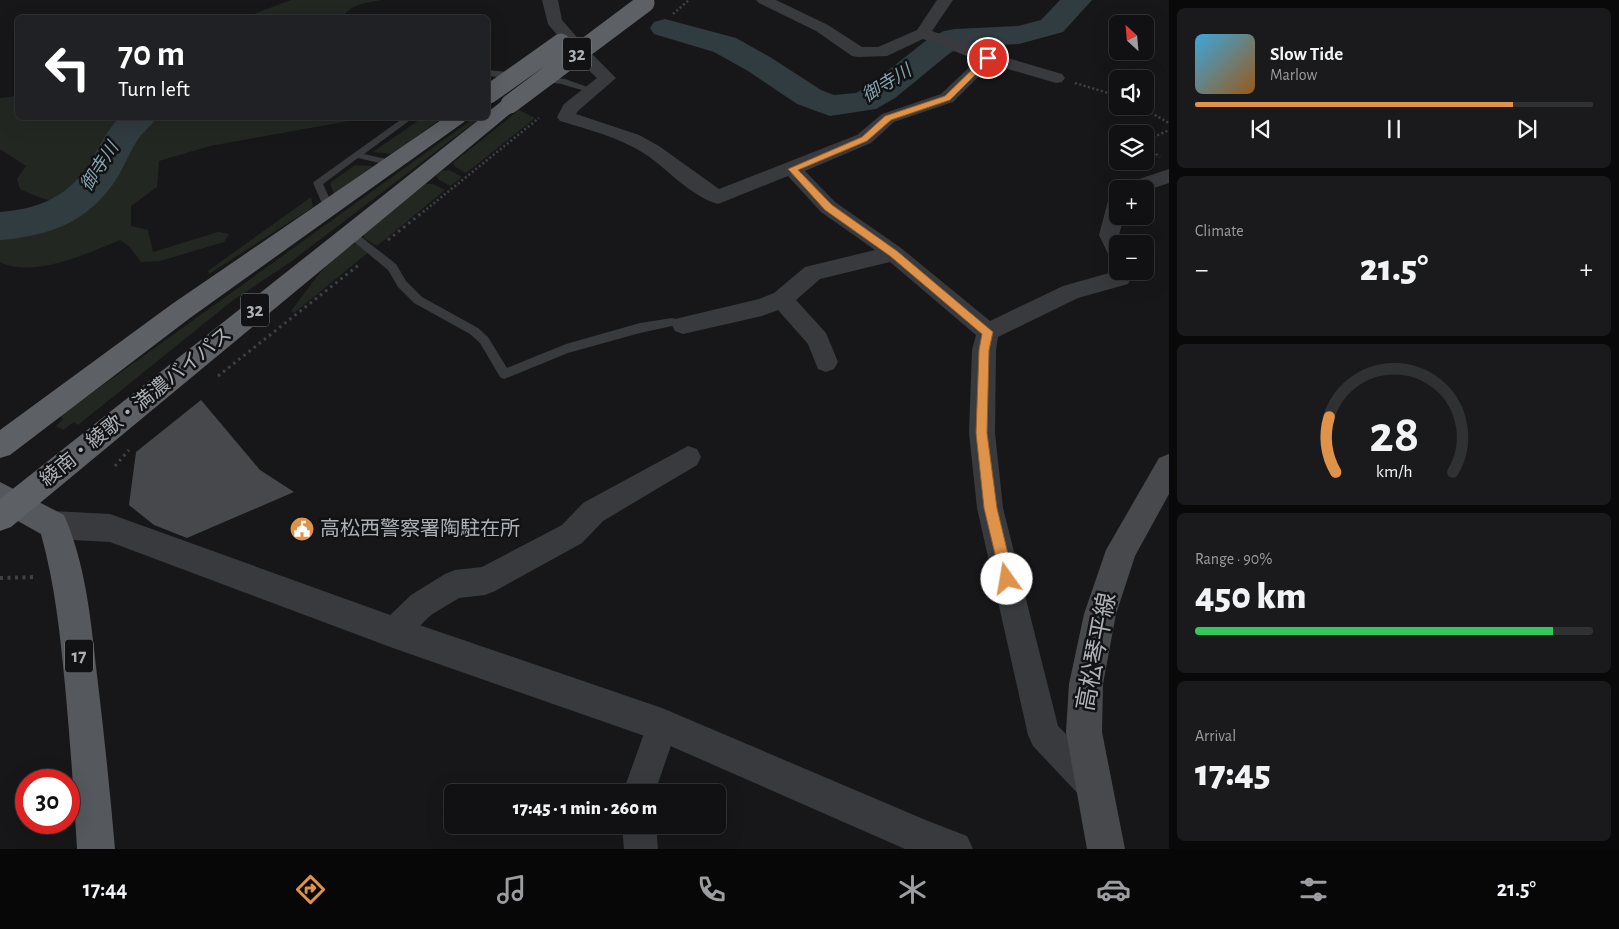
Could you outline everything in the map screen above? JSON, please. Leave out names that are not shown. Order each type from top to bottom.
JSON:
[{"type":"highway","name":"綾南・綾歌・満濃バイパス","points":[[496,98],[646,1]]},
{"type":"highway","name":"綾南・綾歌・満濃バイパス","points":[[496,98],[582,28]]},
{"type":"highway","name":"32","points":[[0,446],[182,311],[454,120]]},
{"type":"highway","name":"綾南・綾歌・満濃バイパス","points":[[5,505],[351,233],[472,120]]},
{"type":"main road","name":"高松琴平線","points":[[1106,849],[1084,732],[1086,684],[1100,614],[1121,550],[1169,467]]},
{"type":"main road","points":[[5,505],[52,525]]},
{"type":"main road","name":"17","points":[[52,525],[66,569],[74,605],[92,772],[96,849]]},
{"type":"street","points":[[550,0],[554,21],[582,54],[607,78],[570,108],[566,116],[618,132],[643,144],[704,189],[718,197],[864,139],[888,118],[947,98],[988,58]]},
{"type":"street","points":[[764,0],[822,28],[858,52],[881,52],[923,33],[945,0]]},
{"type":"street","points":[[923,33],[956,44],[988,58],[1056,78]]},
{"type":"street","points":[[792,169],[828,207],[894,253],[988,332]]},
{"type":"street","points":[[1154,181],[1169,176]]},
{"type":"street","points":[[683,325],[762,307],[782,299],[813,273],[894,253]]},
{"type":"street","points":[[988,332],[1071,292],[1113,280]]},
{"type":"street","points":[[782,299],[818,340],[826,362]]},
{"type":"street","points":[[988,332],[984,350],[982,433],[990,508],[1044,735],[1093,785]]},
{"type":"street","points":[[393,632],[421,605],[455,584],[485,581],[572,534],[593,512],[688,457]]},
{"type":"street","points":[[52,525],[110,528],[393,632],[662,724],[926,840],[954,849]]},
{"type":"street","points":[[642,784],[662,724]]},
{"type":"street","points":[[640,834],[641,849]]},
{"type":"lane","points":[[490,73],[562,81],[592,90]]},
{"type":"lane","points":[[329,208],[318,183],[405,120]]},
{"type":"lane","points":[[356,155],[392,163]]},
{"type":"lane","points":[[351,233],[392,267],[402,284],[418,300],[474,330],[484,340],[504,374],[566,349],[640,328],[672,322],[683,325]]},
{"type":"path","points":[[673,14],[689,0]]},
{"type":"path","points":[[1056,78],[1109,93]]},
{"type":"path","points":[[1154,114],[1169,123]]},
{"type":"path","points":[[218,376],[257,344],[334,287],[375,251],[540,118]]},
{"type":"path","points":[[1154,137],[1169,130]]},
{"type":"path","points":[[1154,153],[1161,158]]},
{"type":"path","points":[[115,466],[129,449]]},
{"type":"path","points":[[0,578],[40,577]]},
{"type":"shaded area","points":[[291,0],[382,0],[355,6],[345,15],[251,15]]},
{"type":"shaded area","points":[[15,96],[15,120],[130,120],[120,129],[93,179],[80,196],[69,201],[55,201],[20,189],[17,179],[26,166],[0,149],[0,98]]},
{"type":"shaded area","points":[[519,110],[535,118],[466,173],[454,166],[454,162]]},
{"type":"shaded area","points":[[140,120],[355,120],[210,146],[159,161],[157,187],[131,206],[131,226],[148,230],[153,252],[218,232],[229,234],[224,242],[160,261],[141,262],[129,246],[120,240],[77,257],[44,266],[28,268],[0,262],[0,229],[28,226],[51,220],[62,215],[83,200],[110,168],[119,146]]},
{"type":"shaded area","points":[[419,120],[439,120],[392,154],[373,152]]},
{"type":"shaded area","points":[[471,120],[477,120],[292,261],[232,301],[78,425],[74,422],[63,430],[56,426],[63,419],[60,416]]},
{"type":"shaded area","points":[[355,165],[373,166],[334,194],[330,183]]},
{"type":"shaded area","points":[[449,170],[462,177],[450,186],[438,179],[437,175],[442,171]]},
{"type":"shaded area","points":[[426,184],[433,184],[445,190],[377,246],[364,238],[364,232]]},
{"type":"shaded area","points":[[311,197],[313,207],[209,274],[208,271]]},
{"type":"shaded area","points":[[358,243],[370,251],[294,313],[291,311],[321,271],[339,253]]},
{"type":"building","points":[[201,400],[260,470],[294,492],[187,538],[154,525],[129,505],[136,452]]},
{"type":"waterway","name":"御寺川","points":[[665,28],[725,45],[759,64],[809,97],[830,106],[864,102],[883,91],[939,46],[955,38],[1019,35],[1052,26],[1077,0]]},
{"type":"waterway","name":"御寺川","points":[[0,226],[16,225],[46,218],[71,205],[83,196],[103,171],[122,136],[136,120]]},
{"type":"place","name":"高松西警察署陶駐在所","points":[[302,529]]},
{"type":"route","points":[[988,58],[947,98],[888,118],[864,139],[792,169],[828,207],[894,253],[988,332],[984,350],[982,433],[990,508],[1007,579]]}]
